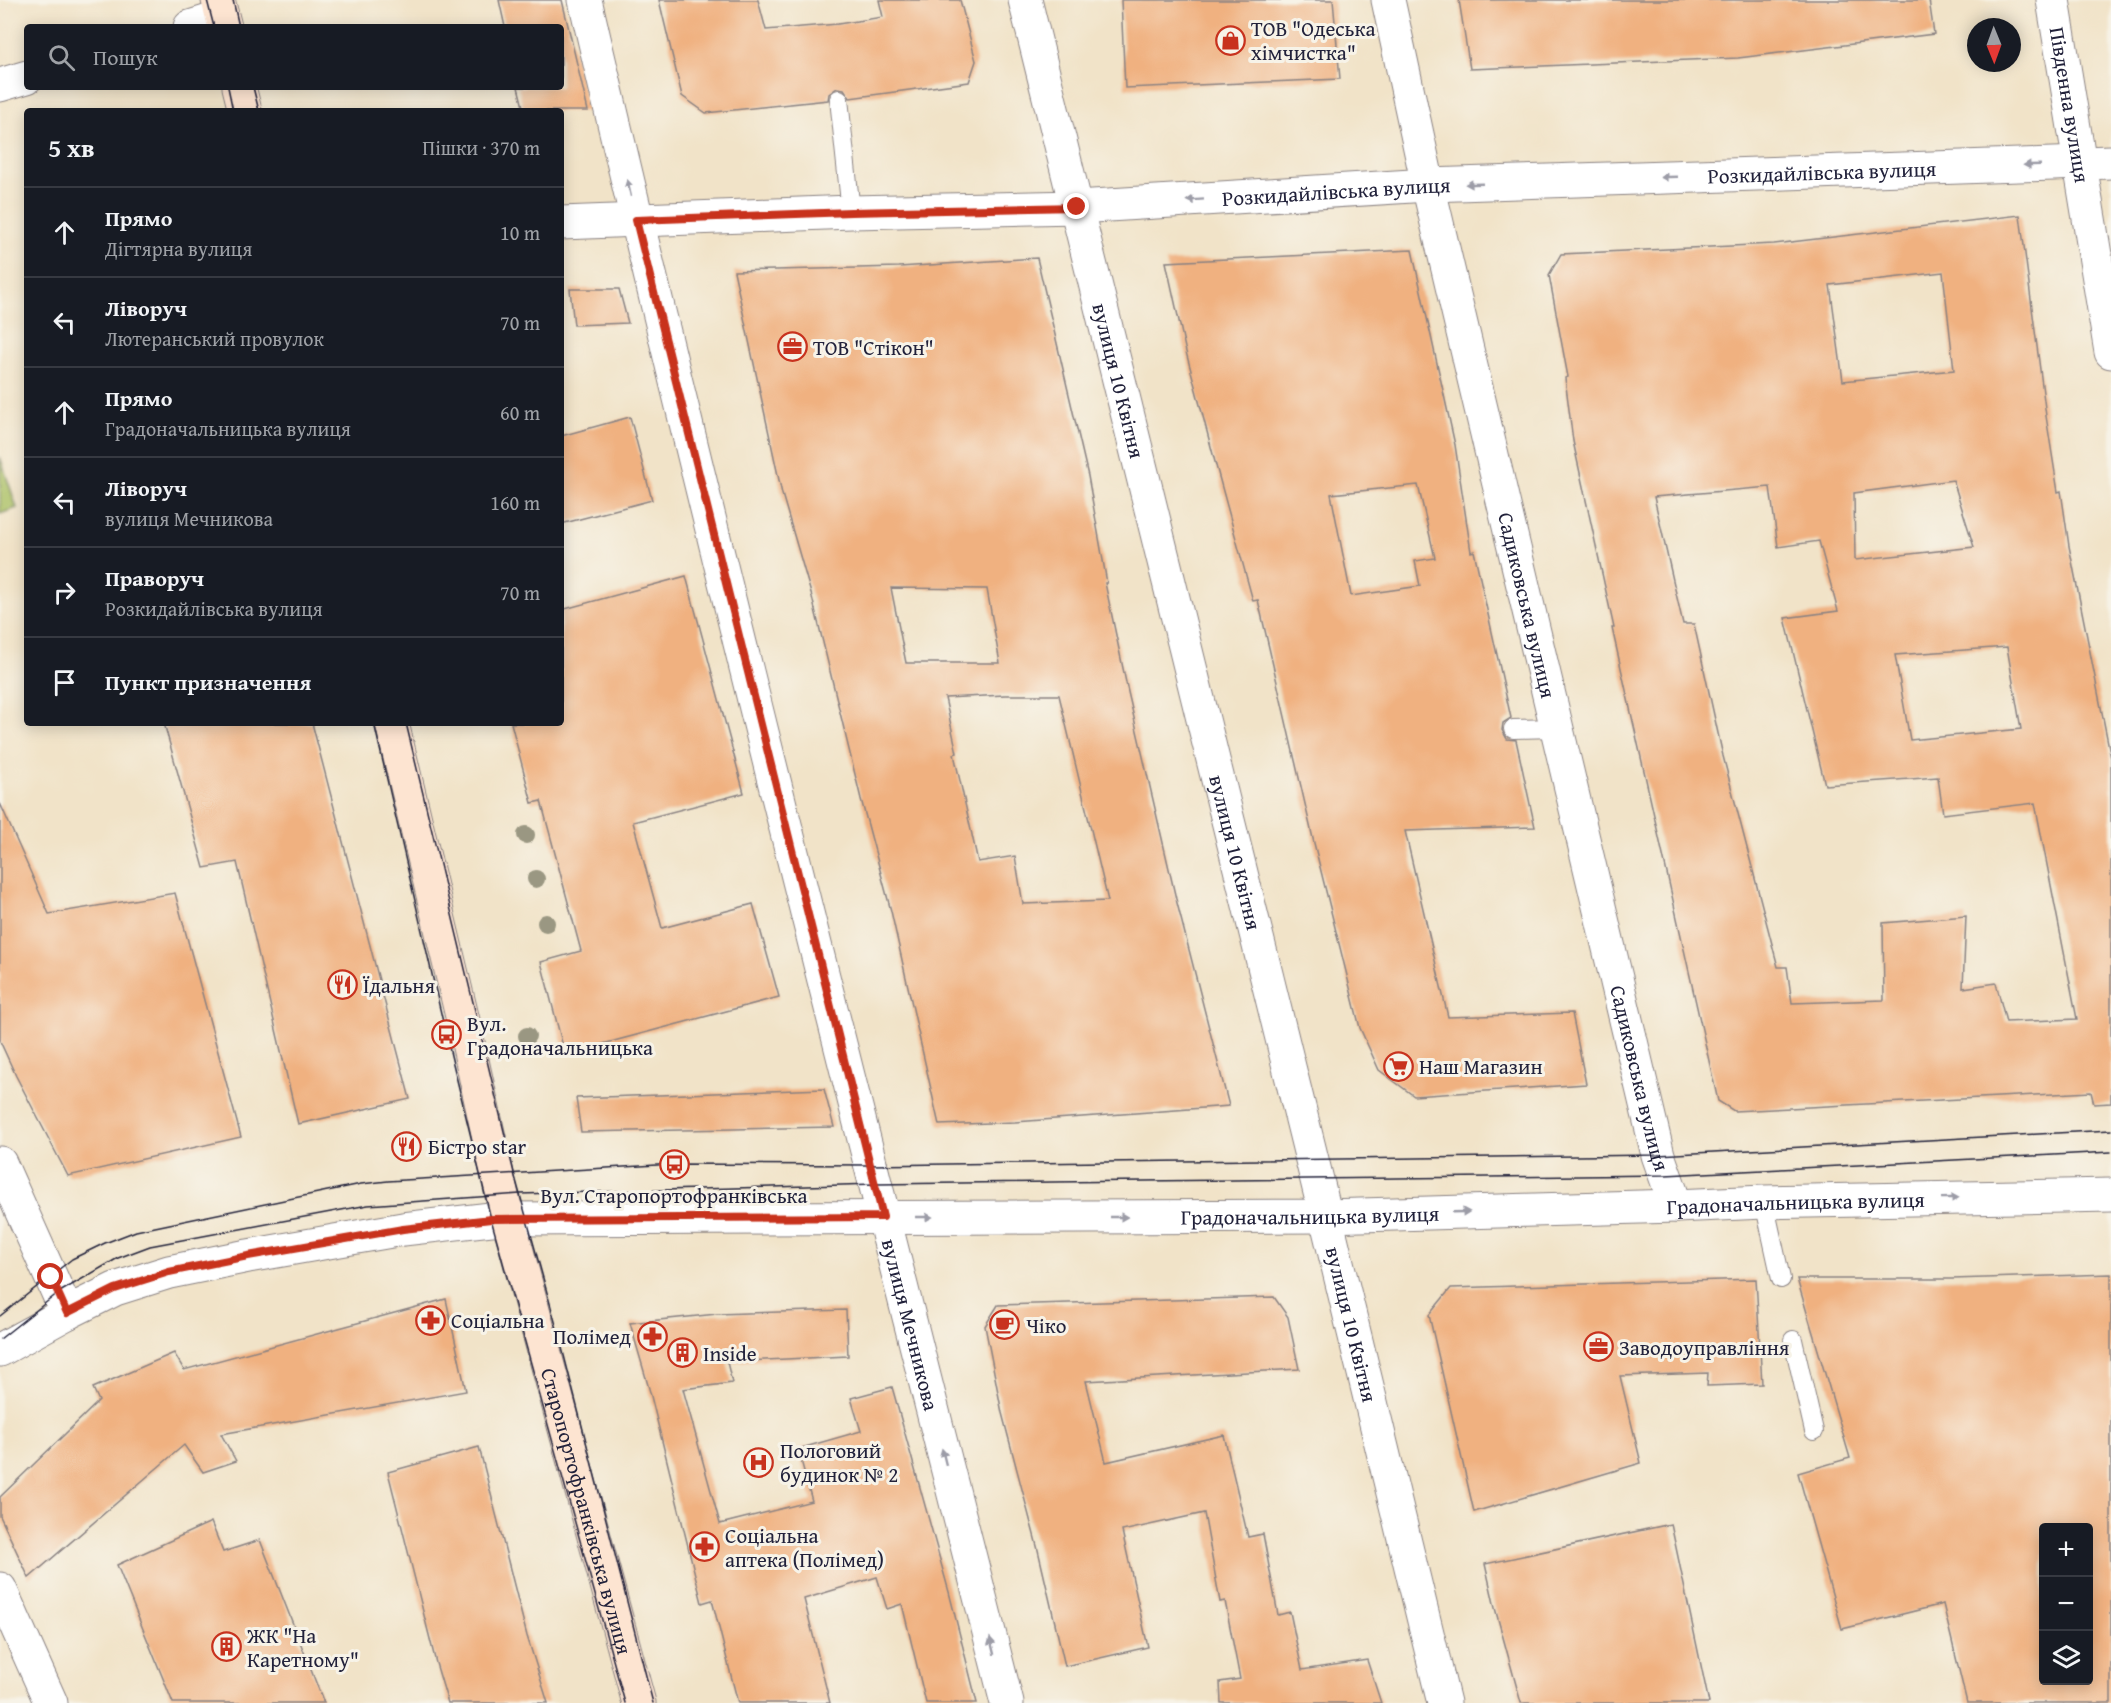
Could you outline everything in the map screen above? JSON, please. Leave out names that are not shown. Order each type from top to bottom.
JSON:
[{"type":"main road","points":[[240,90],[243,108]]},
{"type":"main road","name":"Старопортофранківська вулиця","points":[[393,726],[508,1219],[639,1703]]},
{"type":"street","name":"вулиця Мечникова","points":[[585,0],[636,220],[1006,1703]]},
{"type":"street","name":"вулиця 10 Квітня","points":[[1025,0],[1444,1703]]},
{"type":"street","name":"Садиковська вулиця","points":[[1388,0],[1428,186],[1556,728],[1658,1155],[1676,1206]]},
{"type":"street","name":"Південна вулиця","points":[[2053,0],[2096,163],[2111,352]]},
{"type":"street","points":[[198,24],[222,15]]},
{"type":"street","points":[[0,85],[24,78]]},
{"type":"street","name":"Розкидайлівська вулиця","points":[[564,223],[851,212],[1077,207],[1428,186],[2096,163]]},
{"type":"street","points":[[0,1163],[67,1313]]},
{"type":"street","name":"Градоначальницька вулиця","points":[[0,1350],[115,1289],[169,1272],[403,1229],[508,1219],[1326,1216],[1764,1202],[2111,1195]]},
{"type":"street","points":[[0,1589],[51,1703]]},
{"type":"lane","points":[[839,99],[851,212]]},
{"type":"lane","points":[[1513,729],[1556,728]]},
{"type":"lane","points":[[1764,1202],[1782,1279]]},
{"type":"lane","points":[[1793,1340],[1814,1431]]},
{"type":"green space","points":[[0,457],[17,508],[0,514]]},
{"type":"building","points":[[499,0],[562,0],[588,111],[564,111],[564,108],[523,108],[519,90],[564,90],[564,24],[504,24]]},
{"type":"building","points":[[659,0],[758,0],[766,30],[838,24],[883,17],[879,0],[960,0],[976,61],[969,82],[850,98],[844,89],[837,88],[829,94],[828,100],[706,113],[682,96]]},
{"type":"building","name":"ТОВ \"Одеська хімчистка\"","points":[[1121,0],[1333,0],[1340,79],[1125,88]]},
{"type":"building","points":[[1459,0],[1929,0],[1934,34],[1738,58],[1470,69]]},
{"type":"building","points":[[2020,215],[2058,492],[2061,491],[2069,546],[2111,758],[2111,1103],[2094,1104],[2091,1092],[1734,1111],[1718,1101],[1612,628],[1614,628],[1573,441],[1565,378],[1568,377],[1549,275],[1561,254],[1774,244]],"holes":[[[1943,272],[1954,370],[1843,381],[1830,285]],[[1953,480],[1974,547],[1855,560],[1854,493]],[[1770,487],[1778,547],[1819,541],[1838,611],[1785,618],[1825,785],[1938,777],[1943,814],[2035,803],[2077,1019],[2006,1022],[1996,983],[1963,988],[1966,916],[1883,923],[1884,1000],[1792,1003],[1787,967],[1778,967],[1723,756],[1694,624],[1683,624],[1654,497]],[[2007,647],[2021,729],[1910,740],[1895,655]]]},
{"type":"building","points":[[1412,250],[1455,445],[1471,552],[1474,551],[1511,718],[1503,723],[1502,730],[1507,739],[1516,740],[1535,827],[1405,831],[1448,1017],[1572,1013],[1586,1084],[1414,1096],[1379,1070],[1360,1028],[1314,843],[1258,600],[1253,601],[1215,462],[1185,348],[1166,262]],"holes":[[[1418,485],[1435,558],[1415,561],[1420,586],[1351,596],[1331,494]]]},
{"type":"building","points":[[1037,258],[1088,476],[1107,583],[1105,583],[1128,692],[1176,899],[1229,1106],[1015,1122],[939,1125],[891,911],[812,597],[782,494],[734,271],[899,267]],"holes":[[[891,588],[987,589],[1000,663],[906,663]],[[1059,695],[1108,901],[1023,904],[1015,856],[978,862],[954,754],[957,753],[945,698]]]},
{"type":"building","points":[[570,289],[619,289],[628,323],[574,325]]},
{"type":"building","points":[[630,417],[652,500],[564,523],[564,435]]},
{"type":"building","points":[[686,576],[744,793],[633,822],[662,928],[753,904],[779,997],[565,1054],[541,962],[581,951],[541,801],[532,803],[512,726],[564,726],[564,609]]},
{"type":"building","points":[[165,726],[313,726],[410,1099],[298,1124],[237,862],[204,868]]},
{"type":"building","points":[[0,803],[49,914],[175,893],[241,1137],[68,1176],[0,1041]]},
{"type":"building","points":[[824,1089],[834,1127],[581,1132],[576,1098]]},
{"type":"building","points":[[2111,1274],[2111,1703],[1967,1703],[1943,1604],[1842,1629],[1798,1473],[1850,1458],[1797,1279],[1952,1279]]},
{"type":"building","name":"Заводоуправління","points":[[1756,1279],[1762,1384],[1707,1386],[1708,1373],[1620,1376],[1641,1463],[1474,1512],[1429,1315],[1451,1288]]},
{"type":"building","points":[[1274,1297],[1288,1317],[1299,1369],[1086,1381],[1106,1462],[1224,1435],[1248,1537],[1263,1534],[1278,1615],[1290,1612],[1302,1670],[1367,1660],[1381,1703],[1221,1703],[1220,1682],[1240,1679],[1225,1601],[1220,1602],[1204,1513],[1122,1531],[1148,1647],[1065,1666],[1038,1550],[1002,1413],[985,1326],[998,1305]]},
{"type":"building","points":[[446,1299],[466,1391],[221,1434],[236,1461],[203,1472],[184,1445],[29,1578],[0,1516],[0,1497],[99,1401],[93,1388],[174,1353],[184,1370]]},
{"type":"building","points":[[846,1310],[848,1356],[727,1362],[732,1383],[683,1389],[720,1524],[812,1501],[798,1449],[861,1431],[851,1398],[892,1387],[977,1703],[926,1703],[902,1604],[887,1609],[877,1577],[804,1599],[830,1703],[738,1703],[712,1600],[702,1603],[650,1392],[630,1323],[717,1314]]},
{"type":"building","points":[[479,1447],[527,1636],[548,1703],[448,1703],[436,1663],[388,1472]]},
{"type":"building","name":"ЖК \"На Каретному\"","points":[[211,1522],[223,1552],[260,1540],[324,1703],[173,1703],[117,1565]]},
{"type":"building","points":[[1671,1524],[1709,1703],[1521,1703],[1485,1564]]},
{"type":"tram line","points":[[207,0],[213,24]]},
{"type":"tram line","points":[[233,0],[238,24]]},
{"type":"tram line","points":[[229,90],[232,108]]},
{"type":"tram line","points":[[254,90],[258,108]]},
{"type":"tram line","points":[[375,726],[491,1219],[625,1703]]},
{"type":"tram line","points":[[407,726],[514,1173],[559,1336],[653,1703]]},
{"type":"tram line","points":[[0,1316],[72,1259],[136,1231],[361,1184],[388,1181],[674,1164],[870,1165],[1658,1155],[2111,1130]]},
{"type":"tram line","points":[[0,1339],[58,1293],[118,1258],[150,1246],[368,1205],[520,1194],[876,1184],[1665,1175],[2111,1152]]},
{"type":"place","name":"ТОВ \"Одеська хімчистка\"","points":[[1230,40]]},
{"type":"place","name":"ТОВ \"Стікон\"","points":[[792,347]]},
{"type":"place","name":"Їдальня","points":[[342,985]]},
{"type":"place","name":"Вул. Градоначальницька","points":[[446,1035]]},
{"type":"place","name":"Наш Магазин","points":[[1398,1066]]},
{"type":"place","name":"Бістро star","points":[[407,1146]]},
{"type":"place","name":"Вул. Старопортофранківська","points":[[674,1164]]},
{"type":"place","name":"Соціальна","points":[[430,1320]]},
{"type":"place","name":"Чіко","points":[[1005,1325]]},
{"type":"place","name":"Полімед","points":[[652,1336]]},
{"type":"place","name":"Заводоуправління","points":[[1598,1347]]},
{"type":"place","name":"Inside","points":[[682,1353]]},
{"type":"place","name":"Пологовий будинок № 2","points":[[759,1462]]},
{"type":"place","name":"Соціальна аптека (Полімед)","points":[[704,1547]]},
{"type":"place","name":"ЖК \"На Каретному\"","points":[[226,1647]]},
{"type":"route","points":[[51,1277],[67,1313],[115,1289],[169,1272],[403,1229],[491,1219],[883,1217],[636,220],[1077,207]]}]
